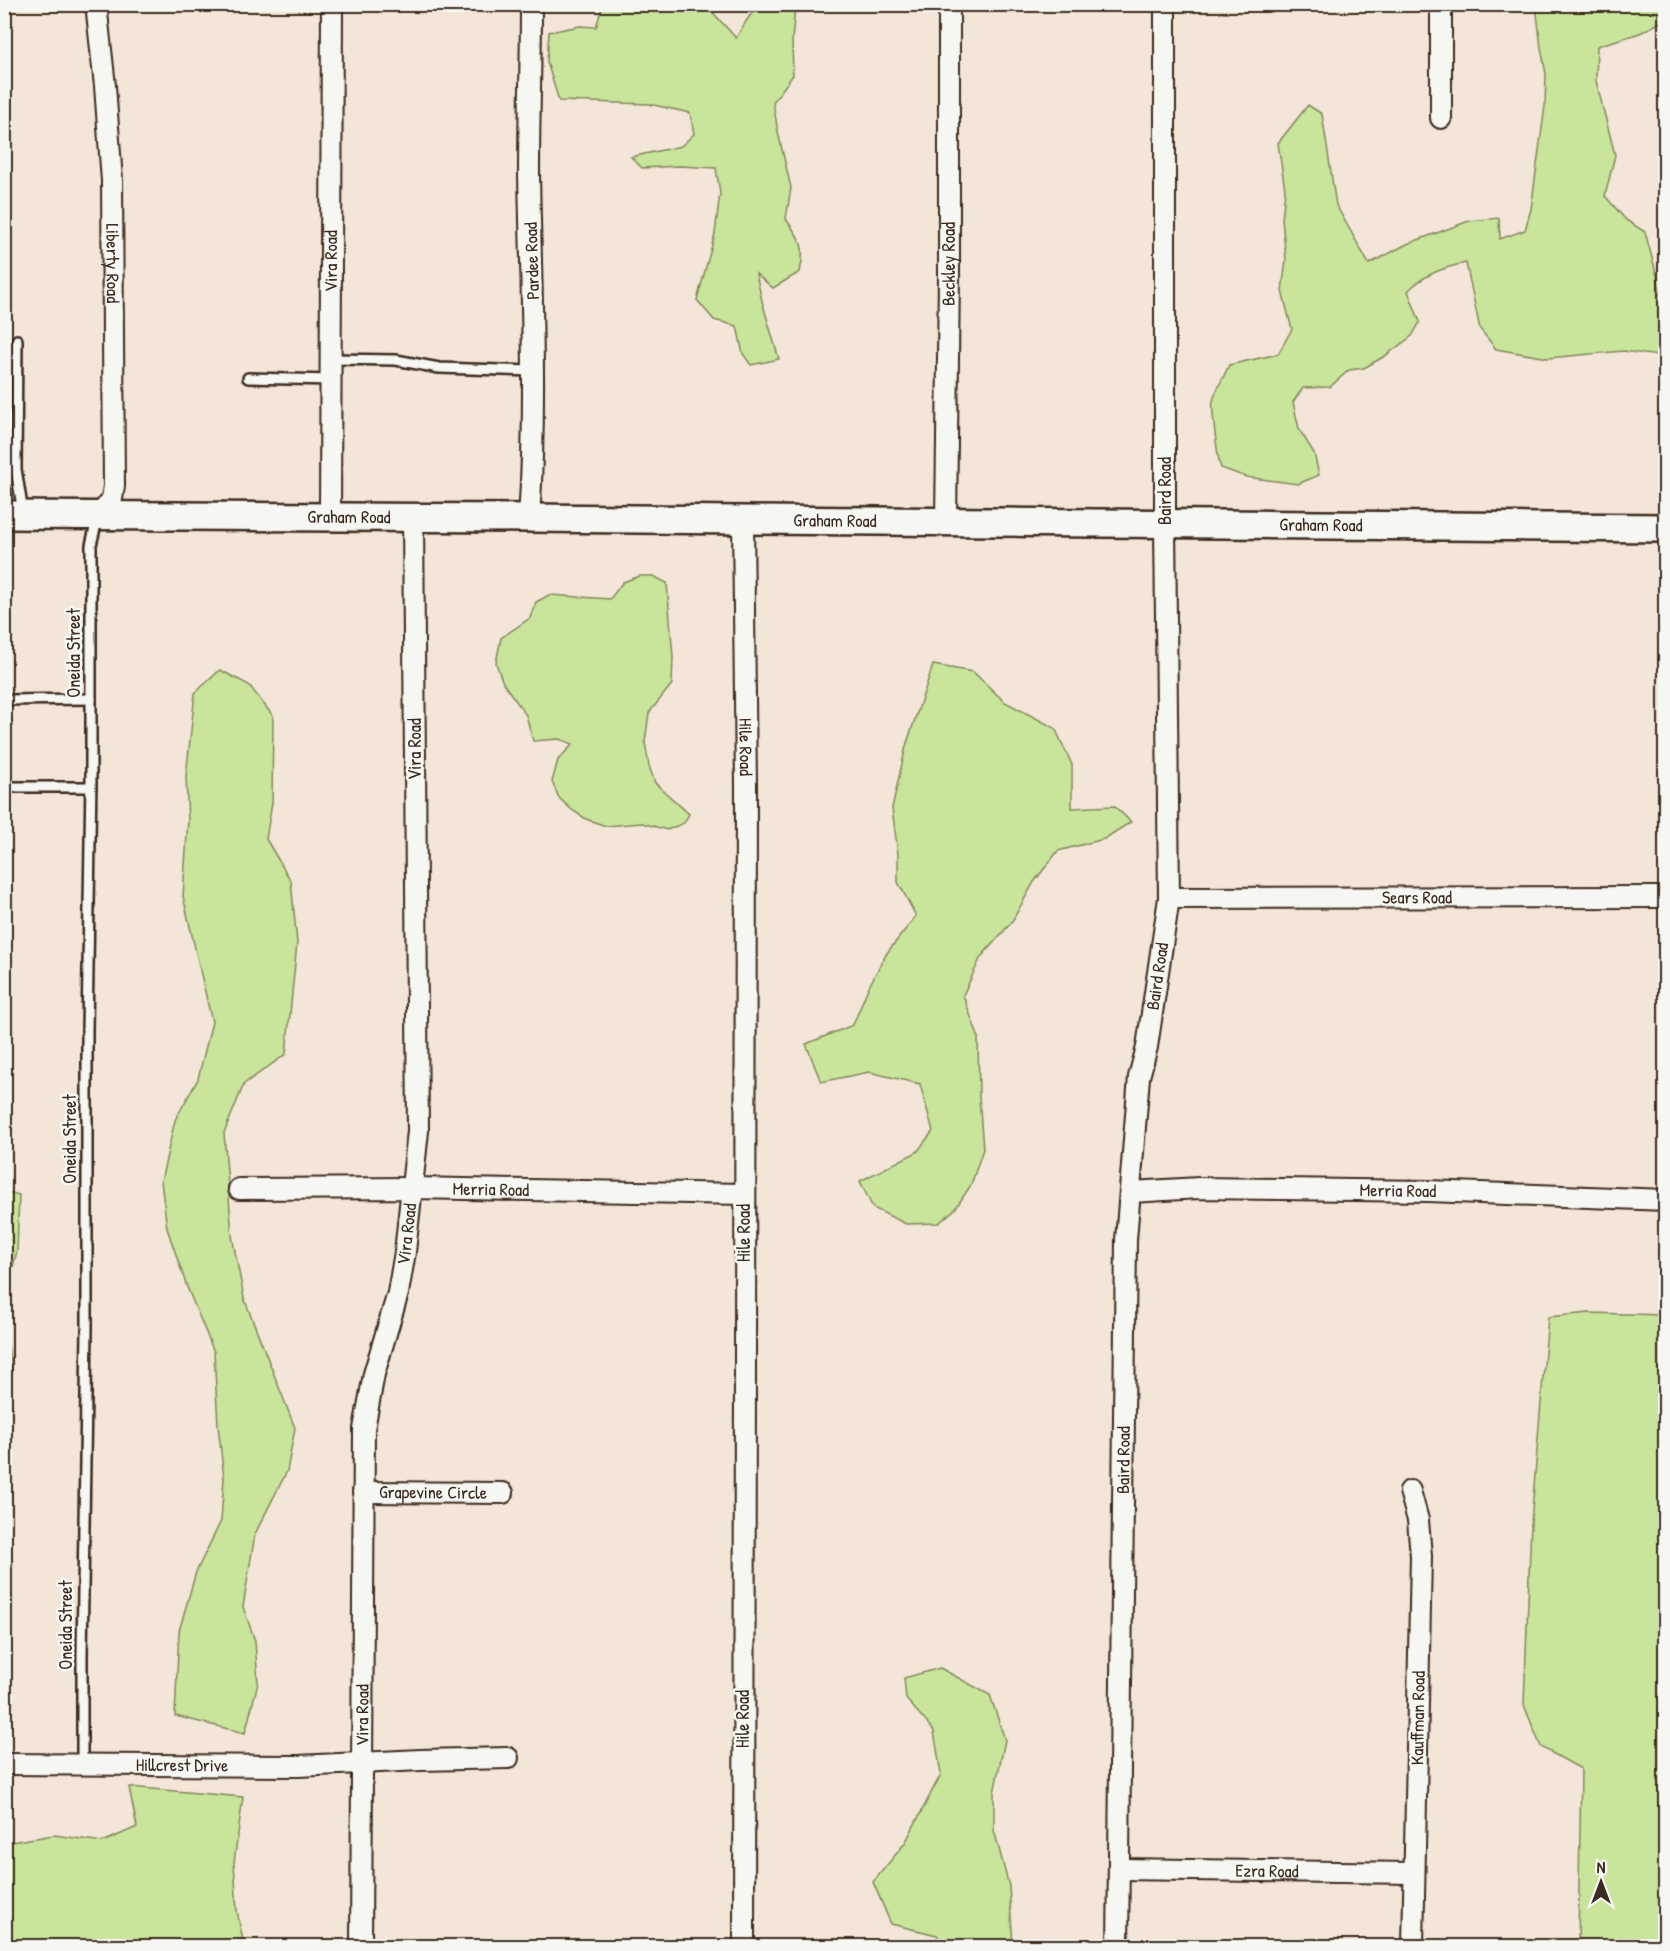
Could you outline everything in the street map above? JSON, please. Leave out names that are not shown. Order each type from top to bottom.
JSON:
[{"type":"main road","name":"Graham Road","points":[[14,515],[1665,528]]},
{"type":"street","name":"Liberty Road","points":[[96,4],[105,86],[114,233],[114,486],[112,499],[99,516]]},
{"type":"street","name":"Vira Road","points":[[330,517],[332,4]]},
{"type":"street","name":"Pardee Road","points":[[529,518],[533,458],[534,308],[529,172],[531,4]]},
{"type":"street","name":"Beckley Road","points":[[946,522],[949,4]]},
{"type":"street","name":"Baird Road","points":[[1118,1947],[1126,1240],[1139,1077],[1147,1047],[1169,898],[1165,525],[1165,4]]},
{"type":"street","points":[[1441,4],[1441,118]]},
{"type":"street","name":"Vira Road","points":[[361,1947],[364,1428],[374,1374],[398,1293],[413,1188],[418,1131],[413,518]]},
{"type":"street","name":"Hile Road","points":[[743,520],[746,774],[744,1947]]},
{"type":"street","name":"Sears Road","points":[[1169,898],[1665,897]]},
{"type":"street","name":"Merria Road","points":[[239,1189],[413,1188],[744,1194]]},
{"type":"street","name":"Merria Road","points":[[1131,1192],[1199,1188],[1428,1191],[1665,1200]]},
{"type":"street","name":"Kauffman Road","points":[[1410,1491],[1418,1521],[1421,1556],[1413,1947]]},
{"type":"street","name":"Grapevine Circle","points":[[363,1492],[503,1492]]},
{"type":"street","name":"Hillcrest Drive","points":[[4,1764],[298,1766],[508,1758]]},
{"type":"street","name":"Ezra Road","points":[[1120,1869],[1413,1873]]},
{"type":"lane","points":[[14,515],[17,340]]},
{"type":"lane","points":[[332,359],[396,360],[439,368],[533,371]]},
{"type":"lane","points":[[248,378],[332,380]]},
{"type":"lane","name":"Oneida Street","points":[[82,1764],[91,545],[99,516]]},
{"type":"lane","points":[[4,700],[91,699]]},
{"type":"lane","points":[[4,787],[91,787]]},
{"type":"green space","points":[[778,4],[795,7],[792,41],[793,75],[773,102],[791,188],[786,219],[801,244],[802,263],[800,272],[773,288],[756,274],[779,359],[751,365],[743,354],[737,326],[714,320],[697,300],[715,234],[720,193],[716,168],[680,166],[642,168],[631,157],[681,146],[694,134],[690,113],[649,104],[559,101],[547,62],[549,32],[580,26],[596,27],[603,5],[706,5],[736,38],[751,14],[760,7]]},
{"type":"green space","points":[[1536,5],[1662,5],[1665,12],[1665,20],[1640,33],[1597,46],[1596,81],[1615,155],[1605,196],[1626,220],[1645,232],[1665,312],[1665,357],[1623,351],[1548,358],[1496,349],[1480,329],[1466,263],[1442,269],[1427,276],[1408,291],[1420,322],[1412,336],[1364,368],[1349,370],[1330,387],[1303,388],[1293,402],[1299,429],[1314,453],[1319,475],[1298,484],[1246,477],[1221,468],[1215,434],[1213,401],[1229,365],[1278,354],[1292,329],[1282,291],[1286,260],[1282,219],[1285,190],[1278,143],[1308,105],[1322,114],[1336,205],[1369,264],[1407,244],[1469,221],[1499,218],[1500,239],[1525,230],[1531,209],[1545,106],[1546,74]]},
{"type":"green space","points":[[640,576],[653,576],[667,583],[673,657],[672,684],[649,713],[645,742],[649,766],[655,783],[689,814],[684,823],[667,830],[642,823],[606,826],[586,819],[559,798],[552,782],[558,760],[573,744],[559,739],[533,741],[526,715],[503,683],[496,663],[501,638],[530,618],[536,602],[549,595],[610,599],[623,582]]},
{"type":"green space","points":[[933,665],[973,672],[1005,702],[1055,728],[1072,765],[1072,808],[1114,806],[1131,822],[1104,839],[1058,851],[1034,882],[1011,923],[981,957],[963,995],[978,1036],[983,1149],[971,1185],[955,1209],[939,1223],[906,1224],[873,1208],[860,1181],[917,1152],[933,1131],[920,1084],[869,1072],[821,1082],[806,1044],[853,1025],[868,988],[887,953],[916,916],[898,882],[898,854],[892,808],[906,746]]},
{"type":"green space","points":[[220,670],[249,685],[273,716],[272,803],[266,839],[291,881],[297,943],[286,1054],[244,1084],[224,1133],[232,1236],[244,1298],[295,1428],[287,1471],[255,1534],[243,1607],[255,1641],[258,1683],[245,1733],[175,1716],[179,1631],[196,1572],[221,1521],[224,1478],[214,1352],[187,1287],[167,1228],[161,1181],[175,1120],[198,1079],[212,1022],[183,896],[188,820],[186,777],[195,693]]},
{"type":"green space","points":[[4,1191],[19,1195],[17,1251],[9,1283],[5,1325],[12,1372],[7,1394],[5,1394]]},
{"type":"green space","points":[[1589,1313],[1665,1315],[1665,1946],[1578,1946],[1581,1769],[1541,1747],[1524,1705],[1531,1523],[1548,1317]]},
{"type":"green space","points":[[940,1668],[990,1695],[1005,1740],[994,1793],[994,1830],[1009,1886],[1013,1946],[943,1946],[937,1935],[891,1924],[873,1882],[905,1843],[941,1774],[934,1731],[906,1699],[904,1678]]},
{"type":"green space","points":[[129,1787],[243,1797],[234,1863],[237,1911],[244,1946],[5,1946],[5,1843],[54,1835],[103,1842],[137,1827]]}]
